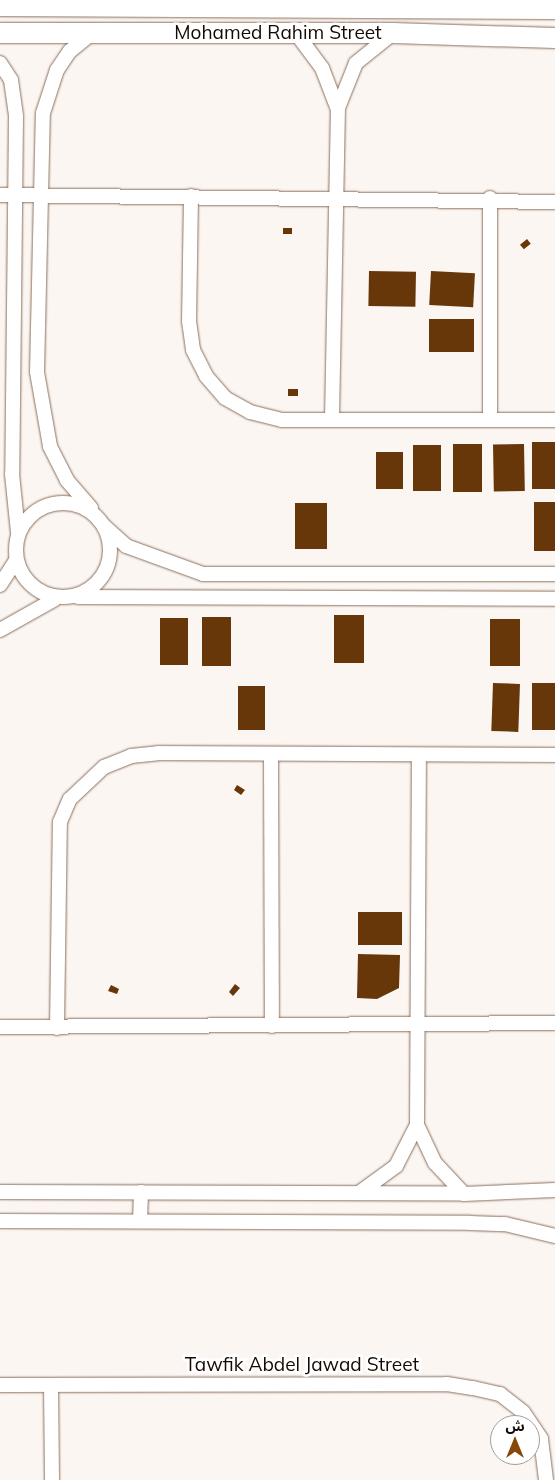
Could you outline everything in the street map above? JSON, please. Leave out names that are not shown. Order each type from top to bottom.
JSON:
[{"type":"street","name":"Mohamed Rahim Street","points":[[0,6],[86,3],[193,9],[290,4],[376,4],[555,9]]},
{"type":"street","points":[[193,9],[194,32]]},
{"type":"street","name":"Mohamed Rahim Street","points":[[0,33],[394,33],[555,38]]},
{"type":"street","points":[[92,33],[70,51],[47,93],[37,372],[41,413],[60,468],[104,526],[126,546],[203,574],[555,574]]},
{"type":"street","points":[[296,33],[322,68],[338,108]]},
{"type":"street","points":[[332,419],[338,108],[356,63],[394,33]]},
{"type":"street","points":[[0,63],[15,94],[16,194],[12,474],[18,532],[16,560],[0,585]]},
{"type":"street","points":[[0,195],[336,196],[490,198],[555,202]]},
{"type":"street","points":[[191,196],[189,321],[193,350],[206,376],[225,398],[250,412],[282,420],[555,420]]},
{"type":"street","points":[[490,198],[490,419]]},
{"type":"street","points":[[18,532],[27,518],[55,502],[91,508]]},
{"type":"street","points":[[78,597],[106,566],[110,542],[104,526]]},
{"type":"street","points":[[16,560],[23,575],[42,593],[56,599]]},
{"type":"street","points":[[0,630],[56,599],[78,597],[555,599]]},
{"type":"street","points":[[271,755],[272,1026]]},
{"type":"street","points":[[57,1028],[57,841],[70,799],[104,767],[131,756],[555,755]]},
{"type":"street","points":[[358,1194],[396,1166],[417,1125],[419,756]]},
{"type":"street","points":[[0,1027],[418,1027],[555,1023]]},
{"type":"street","points":[[417,1125],[436,1163],[464,1194]]},
{"type":"street","points":[[0,1192],[464,1194],[555,1190]]},
{"type":"street","points":[[140,1221],[141,1192]]},
{"type":"street","points":[[0,1221],[470,1222],[505,1224],[555,1236]]},
{"type":"street","points":[[51,1384],[52,1480]]},
{"type":"street","name":"Tawfik Abdel Jawad Street","points":[[0,1385],[447,1384],[473,1388],[500,1394],[523,1412],[541,1438],[546,1480]]},
{"type":"building","points":[[283,228],[292,228],[292,234],[283,234]]},
{"type":"building","points":[[527,239],[531,244],[524,249],[520,245]]},
{"type":"building","points":[[369,271],[416,272],[415,307],[368,306]]},
{"type":"building","points":[[431,271],[475,273],[473,307],[429,305]]},
{"type":"building","points":[[429,319],[474,319],[474,352],[429,352]]},
{"type":"building","points":[[288,389],[298,389],[298,396],[288,396]]},
{"type":"building","points":[[532,442],[555,442],[555,489],[532,489]]},
{"type":"building","points":[[453,444],[482,444],[482,492],[453,492]]},
{"type":"building","points":[[524,444],[525,491],[494,492],[493,445]]},
{"type":"building","points":[[413,445],[441,445],[441,491],[413,491]]},
{"type":"building","points":[[376,452],[403,452],[403,489],[376,489]]},
{"type":"building","points":[[534,502],[555,502],[555,551],[534,551]]},
{"type":"building","points":[[295,503],[327,503],[327,549],[295,549]]},
{"type":"building","points":[[334,615],[364,615],[364,663],[334,663]]},
{"type":"building","points":[[202,617],[231,617],[231,666],[202,666]]},
{"type":"building","points":[[160,618],[188,618],[188,665],[160,665]]},
{"type":"building","points":[[490,619],[520,619],[520,666],[490,666]]},
{"type":"building","points":[[493,683],[520,684],[518,732],[491,731]]},
{"type":"building","points":[[532,683],[555,683],[555,730],[532,730]]},
{"type":"building","points":[[238,686],[265,686],[265,730],[238,730]]},
{"type":"building","points":[[237,785],[245,790],[241,795],[234,790]]},
{"type":"building","points":[[358,912],[402,912],[402,945],[358,945]]},
{"type":"building","points":[[358,954],[400,955],[399,988],[377,999],[357,998]]},
{"type":"building","points":[[235,984],[240,988],[233,996],[229,992]]},
{"type":"building","points":[[111,985],[119,989],[117,994],[108,991]]}]
